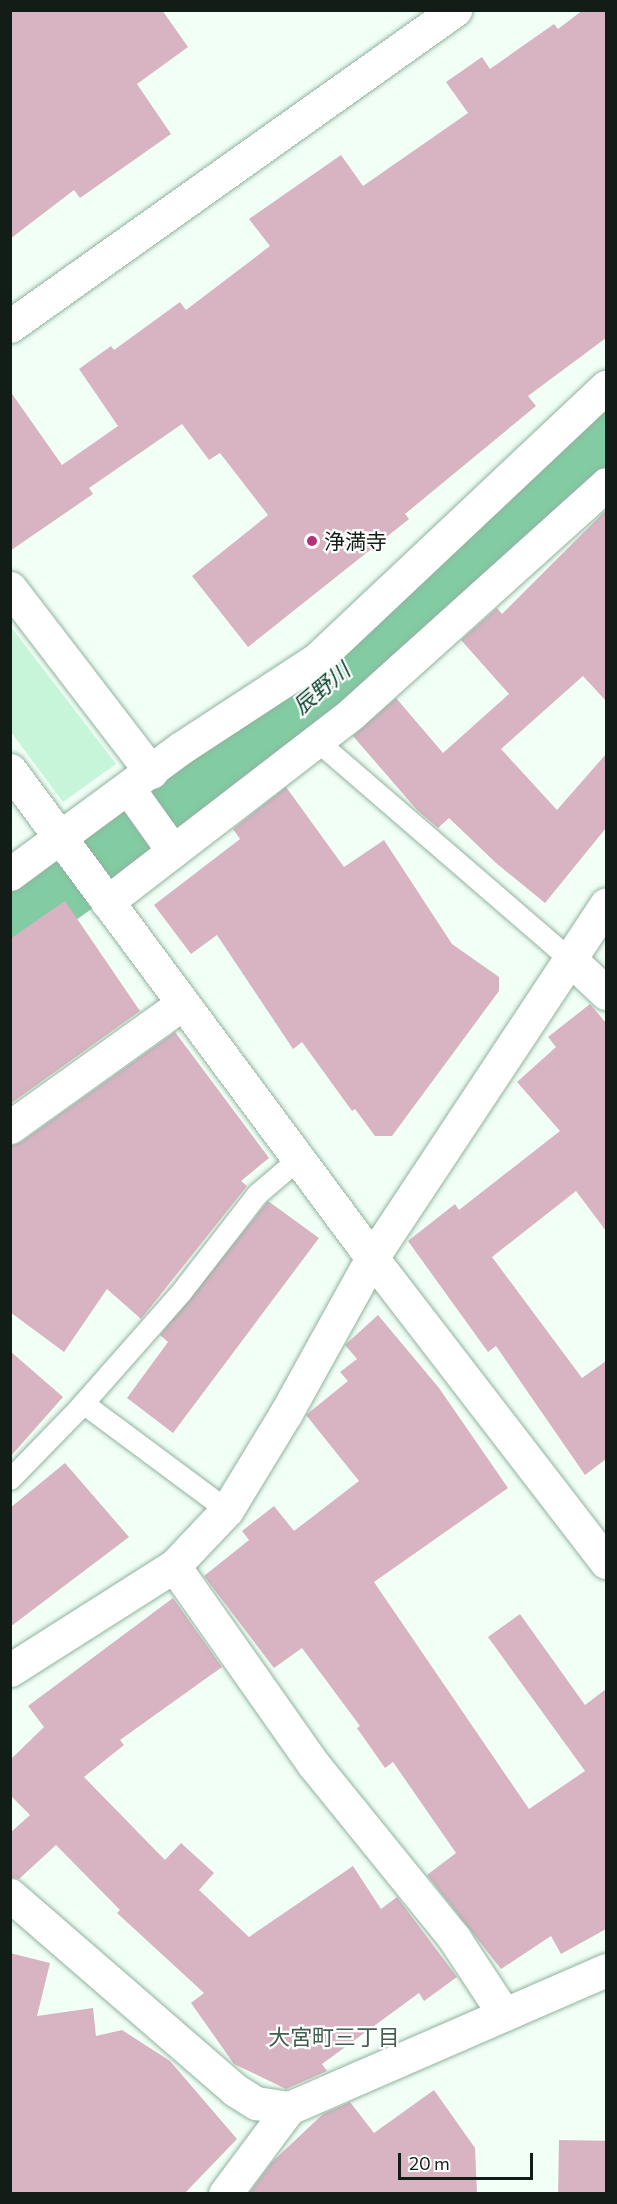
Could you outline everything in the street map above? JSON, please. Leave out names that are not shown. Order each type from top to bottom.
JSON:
[{"type":"street","points":[[10,326],[455,10]]},
{"type":"street","points":[[10,874],[65,846],[139,787],[317,659],[606,387]]},
{"type":"street","points":[[99,891],[352,713],[606,484]]},
{"type":"street","points":[[10,588],[139,787],[168,844]]},
{"type":"street","points":[[10,770],[372,1258],[606,1562]]},
{"type":"street","points":[[10,1670],[174,1566],[227,1510],[286,1413],[372,1258],[572,961],[606,905]]},
{"type":"street","points":[[572,961],[606,993]]},
{"type":"street","points":[[10,1127],[182,1004]]},
{"type":"street","points":[[174,1566],[314,1766],[454,1938],[504,2014]]},
{"type":"street","points":[[10,1895],[235,2090],[256,2103],[289,2108]]},
{"type":"street","points":[[225,2193],[289,2108],[606,1970]]},
{"type":"lane","points":[[316,740],[572,961]]},
{"type":"lane","points":[[10,1479],[83,1403],[181,1292],[257,1194],[298,1159]]},
{"type":"lane","points":[[83,1403],[227,1510]]},
{"type":"green space","points":[[11,627],[116,764],[63,802],[11,732]]},
{"type":"building","points":[[10,10],[162,10],[188,47],[137,84],[171,134],[80,198],[74,190],[10,239]]},
{"type":"building","points":[[583,10],[606,10],[606,338],[528,396],[536,406],[405,514],[409,519],[248,647],[192,576],[268,515],[220,453],[209,460],[182,424],[89,488],[93,494],[10,551],[10,391],[62,465],[118,426],[79,369],[111,346],[114,350],[180,302],[186,310],[270,246],[249,219],[341,155],[363,186],[468,113],[446,82],[482,57],[490,69],[554,24],[558,29]]},
{"type":"building","points":[[606,510],[606,701],[583,676],[501,749],[557,810],[606,754],[606,828],[545,903],[496,863],[449,818],[438,828],[417,810],[353,736],[396,698],[443,753],[509,694],[461,640],[497,608],[502,614]]},
{"type":"building","points":[[286,787],[344,867],[384,840],[452,944],[499,977],[499,991],[392,1136],[375,1136],[355,1109],[352,1111],[302,1042],[293,1049],[217,935],[191,954],[154,905],[240,839],[233,829]]},
{"type":"building","points":[[65,901],[140,1011],[10,1104],[10,939]]},
{"type":"building","points":[[590,1004],[606,1023],[606,1231],[576,1191],[492,1257],[582,1378],[606,1361],[606,1459],[585,1475],[496,1346],[488,1352],[408,1241],[455,1204],[459,1210],[560,1131],[517,1082],[556,1047],[548,1037]]},
{"type":"building","points":[[175,1032],[269,1158],[241,1181],[247,1186],[141,1319],[107,1289],[64,1352],[10,1312],[10,1146],[21,1142]]},
{"type":"building","points":[[268,1201],[319,1238],[173,1433],[127,1398],[168,1342],[160,1335]]},
{"type":"building","points":[[378,1315],[439,1388],[508,1488],[374,1582],[529,1809],[585,1771],[488,1637],[520,1614],[585,1705],[606,1689],[606,1929],[561,1954],[551,1936],[501,1969],[427,1875],[456,1853],[393,1762],[385,1768],[357,1728],[360,1726],[302,1648],[274,1668],[204,1576],[249,1540],[242,1531],[274,1506],[294,1531],[359,1481],[306,1415],[348,1381],[340,1372],[357,1359],[345,1345]]},
{"type":"building","points":[[10,1351],[63,1397],[10,1457]]},
{"type":"building","points":[[65,1463],[129,1537],[10,1627],[10,1508]]},
{"type":"building","points":[[173,1598],[222,1667],[120,1740],[124,1745],[84,1777],[165,1860],[181,1843],[214,1873],[199,1890],[249,1937],[353,1866],[381,1909],[397,1897],[457,1977],[424,2001],[419,1993],[322,2064],[327,2071],[286,2089],[234,2064],[191,2003],[204,1993],[117,1913],[120,1910],[56,1845],[19,1879],[10,1877],[10,1833],[30,1815],[10,1795],[10,1760],[44,1727],[28,1706]]},
{"type":"building","points":[[10,1953],[50,1963],[37,2016],[93,2008],[96,2036],[122,2030],[170,2061],[237,2139],[185,2193],[10,2193]]},
{"type":"building","points":[[434,2090],[475,2148],[477,2193],[249,2193],[272,2162],[323,2114],[350,2102],[374,2133]]},
{"type":"building","points":[[559,2140],[606,2141],[605,2194],[558,2193]]},
{"type":"waterway","name":"辰野川","points":[[10,917],[315,697],[606,428]]},
{"type":"place","name":"浄満寺","points":[[312,541]]},
{"type":"district","name":"大宮町三丁目","points":[[334,2037]]}]
